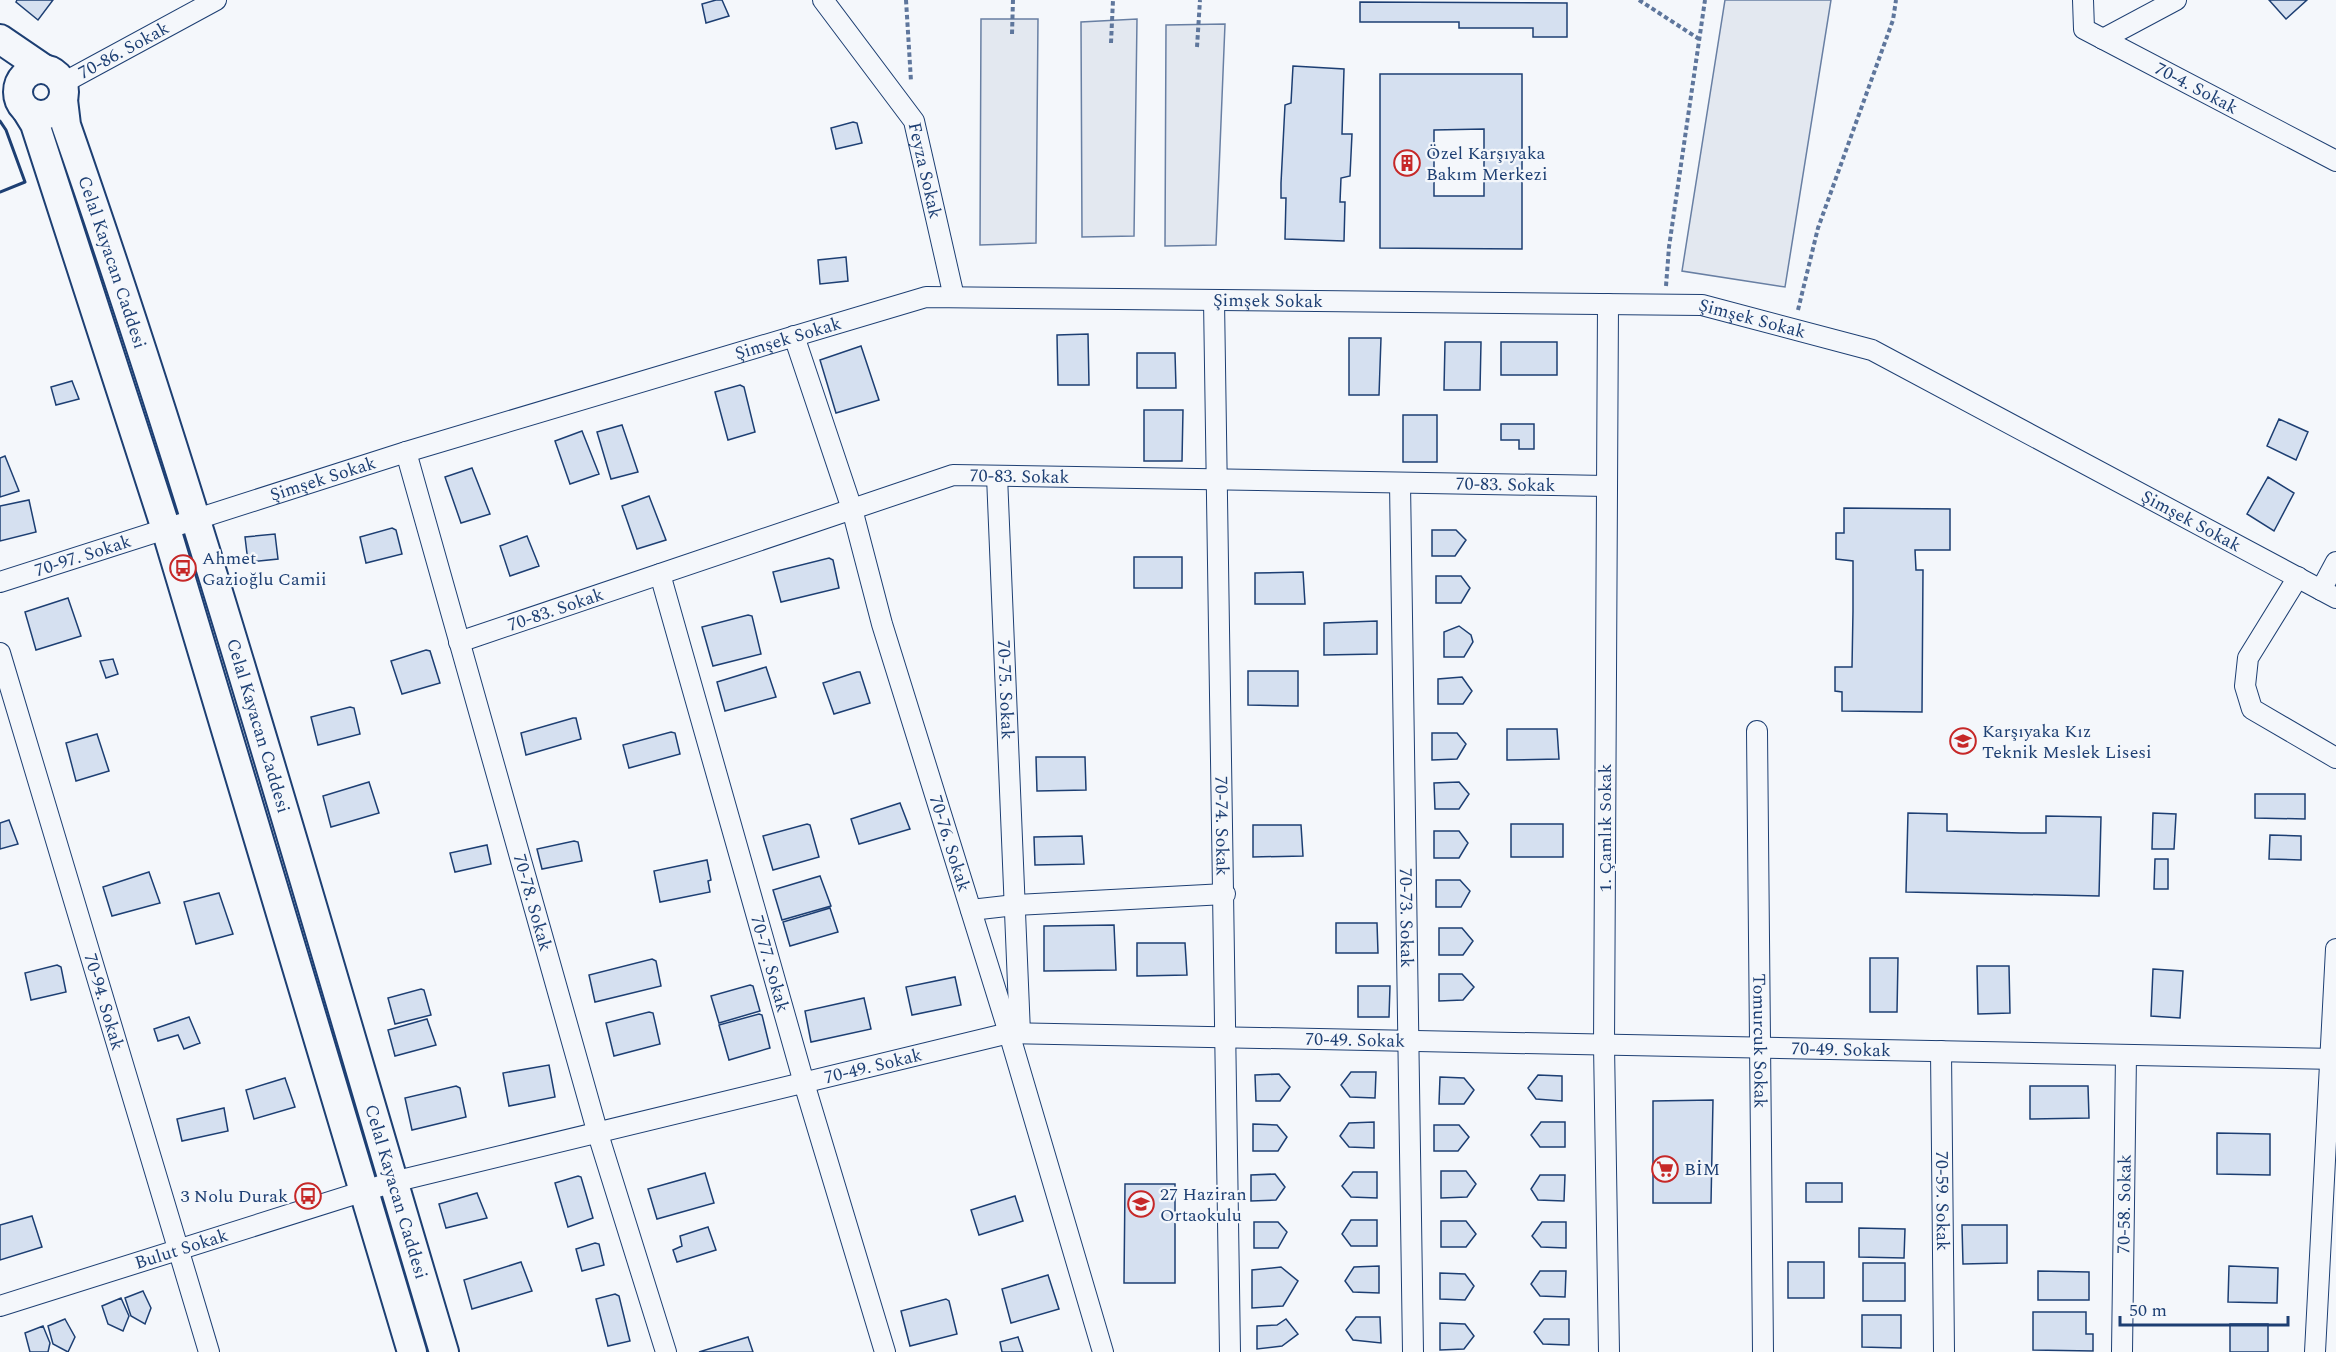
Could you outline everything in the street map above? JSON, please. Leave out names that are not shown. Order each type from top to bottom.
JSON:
[{"type":"street","name":"70-86. Sokak","points":[[57,84],[216,0]]},
{"type":"street","name":"Feyza Sokak","points":[[823,0],[914,121],[954,297]]},
{"type":"street","name":"70-4. Sokak","points":[[2083,0],[2084,29],[2336,161]]},
{"type":"street","points":[[2103,39],[2176,0]]},
{"type":"street","points":[[0,39],[57,84]]},
{"type":"street","points":[[32,70],[57,84],[51,114],[39,115],[15,96],[22,78],[32,70]]},
{"type":"street","name":"Celal Kayacan Caddesi","points":[[57,84],[66,125],[120,279],[197,519],[444,1352]]},
{"type":"street","name":"Celal Kayacan Caddesi","points":[[15,96],[35,124],[166,529],[412,1352]]},
{"type":"street","name":"Şimşek Sokak","points":[[166,529],[406,452],[926,297],[1702,305],[1872,350],[2328,594]]},
{"type":"street","name":"70-74. Sokak","points":[[1214,300],[1225,894],[1230,1352]]},
{"type":"street","name":"1. Çamlık Sokak","points":[[1608,304],[1604,1045],[1609,1352]]},
{"type":"street","name":"70-76. Sokak","points":[[794,336],[852,509],[882,624],[971,910],[1015,1033],[1103,1352]]},
{"type":"street","name":"70-78. Sokak","points":[[406,452],[598,1134],[666,1352]]},
{"type":"street","name":"70-83. Sokak","points":[[459,642],[952,475],[1607,486]]},
{"type":"street","name":"70-75. Sokak","points":[[997,476],[1015,905],[1015,1033]]},
{"type":"street","name":"70-73. Sokak","points":[[1400,483],[1413,1352]]},
{"type":"street","name":"70-97. Sokak","points":[[0,582],[166,529]]},
{"type":"street","points":[[2328,594],[2336,562]]},
{"type":"street","name":"70-77. Sokak","points":[[660,574],[804,1083],[885,1352]]},
{"type":"street","points":[[2298,577],[2248,658],[2245,686],[2252,709],[2336,758]]},
{"type":"street","name":"70-94. Sokak","points":[[0,653],[209,1352]]},
{"type":"street","name":"Tomurcuk Sokak","points":[[1757,730],[1763,1352]]},
{"type":"street","points":[[971,910],[1015,905],[1225,894]]},
{"type":"street","points":[[2315,1352],[2329,1241],[2336,949]]},
{"type":"street","name":"70-49. Sokak","points":[[393,1182],[1015,1033],[2334,1059]]},
{"type":"street","name":"70-59. Sokak","points":[[1941,1051],[1944,1352]]},
{"type":"street","name":"70-58. Sokak","points":[[2122,1352],[2126,1055]]},
{"type":"street","name":"Bulut Sokak","points":[[0,1306],[393,1182]]},
{"type":"path","points":[[906,0],[914,121]]},
{"type":"path","points":[[1012,34],[1013,0]]},
{"type":"path","points":[[1111,43],[1113,0]]},
{"type":"path","points":[[1197,47],[1200,0]]},
{"type":"path","points":[[1639,0],[1699,39]]},
{"type":"path","points":[[1665,304],[1668,247],[1705,0]]},
{"type":"path","points":[[1794,329],[1818,228],[1893,20],[1896,0]]},
{"type":"shaded area","points":[[1725,0],[1831,0],[1785,287],[1682,271]]},
{"type":"shaded area","points":[[981,19],[1038,19],[1036,243],[980,245]]},
{"type":"shaded area","points":[[1137,19],[1134,236],[1082,237],[1081,22]]},
{"type":"shaded area","points":[[1225,24],[1216,245],[1165,246],[1166,25]]},
{"type":"building","points":[[17,0],[53,0],[38,20],[16,2]]},
{"type":"building","points":[[722,0],[729,16],[706,23],[702,4]]},
{"type":"building","points":[[2269,0],[2307,0],[2286,19]]},
{"type":"building","points":[[1360,2],[1567,3],[1567,37],[1533,37],[1533,28],[1459,28],[1459,22],[1360,22]]},
{"type":"building","points":[[1293,66],[1344,69],[1342,134],[1352,134],[1350,176],[1341,178],[1340,202],[1345,202],[1344,241],[1285,239],[1286,198],[1281,198],[1281,183],[1285,105],[1291,103]]},
{"type":"building","name":"Özel Karşıyaka Bakım Merkezi","points":[[1380,74],[1522,74],[1522,249],[1380,248]],"holes":[[[1484,129],[1484,196],[1434,196],[1434,130]]]},
{"type":"building","points":[[857,123],[862,143],[836,149],[831,128]]},
{"type":"building","points":[[846,257],[848,281],[820,284],[818,260]]},
{"type":"building","points":[[1088,334],[1089,385],[1058,385],[1057,335]]},
{"type":"building","points":[[1349,338],[1381,338],[1379,395],[1349,395]]},
{"type":"building","points":[[1445,342],[1481,342],[1480,390],[1444,390]]},
{"type":"building","points":[[1501,342],[1557,342],[1557,375],[1501,375]]},
{"type":"building","points":[[861,346],[879,400],[836,413],[820,360]]},
{"type":"building","points":[[1137,353],[1175,353],[1176,388],[1137,388]]},
{"type":"building","points":[[72,381],[79,399],[56,405],[51,387]]},
{"type":"building","points":[[740,385],[744,387],[755,432],[728,440],[715,392]]},
{"type":"building","points":[[1144,410],[1183,410],[1182,461],[1144,461]]},
{"type":"building","points":[[1403,415],[1437,415],[1437,462],[1403,462]]},
{"type":"building","points":[[2279,419],[2308,432],[2296,460],[2267,446]]},
{"type":"building","points":[[1501,424],[1534,424],[1534,449],[1519,449],[1519,440],[1501,440]]},
{"type":"building","points":[[622,425],[638,472],[611,479],[597,432]]},
{"type":"building","points":[[582,431],[599,474],[570,484],[555,441]]},
{"type":"building","points":[[5,456],[19,491],[0,497],[0,458]]},
{"type":"building","points":[[472,468],[490,514],[461,523],[445,477]]},
{"type":"building","points":[[2268,477],[2294,493],[2274,531],[2247,514]]},
{"type":"building","points":[[649,496],[666,540],[637,549],[622,506]]},
{"type":"building","points":[[29,500],[36,532],[0,541],[0,506]]},
{"type":"building","points":[[1844,508],[1950,509],[1950,550],[1915,550],[1916,570],[1923,570],[1922,712],[1842,711],[1842,692],[1835,691],[1835,667],[1852,667],[1853,611],[1853,561],[1836,559],[1836,533],[1844,533]]},
{"type":"building","points":[[392,528],[396,530],[402,554],[366,563],[360,537]]},
{"type":"building","points":[[1432,530],[1456,530],[1466,540],[1455,556],[1432,556]]},
{"type":"building","points":[[275,534],[278,559],[248,562],[245,537]]},
{"type":"building","points":[[527,536],[539,566],[510,576],[500,546]]},
{"type":"building","points":[[1134,557],[1182,557],[1182,588],[1134,588]]},
{"type":"building","points":[[829,558],[833,560],[839,588],[781,602],[773,572]]},
{"type":"building","points":[[1303,572],[1305,604],[1255,604],[1255,573]]},
{"type":"building","points":[[1436,576],[1461,576],[1470,588],[1461,603],[1436,603]]},
{"type":"building","points":[[68,598],[81,636],[36,650],[25,612]]},
{"type":"building","points":[[748,615],[752,616],[761,654],[713,666],[702,627]]},
{"type":"building","points":[[1377,621],[1377,654],[1324,655],[1324,623]]},
{"type":"building","points":[[1459,626],[1471,635],[1473,642],[1464,657],[1444,657],[1444,632]]},
{"type":"building","points":[[426,650],[430,651],[440,683],[402,694],[391,661]]},
{"type":"building","points":[[113,659],[118,674],[106,678],[100,661]]},
{"type":"building","points":[[766,667],[776,697],[725,711],[717,682]]},
{"type":"building","points":[[1248,671],[1298,671],[1298,706],[1248,705]]},
{"type":"building","points":[[860,672],[870,703],[834,714],[823,683]]},
{"type":"building","points":[[1462,677],[1472,691],[1463,704],[1438,704],[1438,679]]},
{"type":"building","points":[[354,708],[360,734],[318,745],[311,717]]},
{"type":"building","points":[[576,718],[581,739],[526,755],[521,733]]},
{"type":"building","points":[[1507,729],[1557,729],[1559,759],[1507,760]]},
{"type":"building","points":[[671,732],[675,733],[680,754],[629,768],[623,745]]},
{"type":"building","points":[[1432,733],[1457,733],[1466,744],[1457,759],[1432,760]]},
{"type":"building","points":[[97,734],[109,771],[76,781],[66,743]]},
{"type":"building","points":[[1036,757],[1085,757],[1086,790],[1037,791]]},
{"type":"building","points":[[369,782],[379,813],[331,827],[323,796]]},
{"type":"building","points":[[1459,782],[1469,794],[1459,809],[1435,809],[1434,783]]},
{"type":"building","points":[[2255,794],[2305,794],[2305,819],[2255,818]]},
{"type":"building","points":[[900,803],[910,829],[859,844],[851,819]]},
{"type":"building","points":[[1908,813],[1947,814],[1947,831],[2021,833],[2046,833],[2046,816],[2101,817],[2099,896],[1906,892]]},
{"type":"building","points":[[2153,813],[2176,814],[2174,849],[2152,849]]},
{"type":"building","points":[[9,820],[18,844],[0,849],[0,823]]},
{"type":"building","points":[[1511,824],[1563,824],[1563,857],[1511,857]]},
{"type":"building","points":[[810,825],[819,857],[773,870],[763,836]]},
{"type":"building","points":[[1253,825],[1301,825],[1303,856],[1253,857]]},
{"type":"building","points":[[1434,831],[1459,831],[1468,843],[1459,858],[1434,858]]},
{"type":"building","points":[[2270,835],[2301,836],[2301,860],[2269,859]]},
{"type":"building","points":[[1082,836],[1084,864],[1035,865],[1034,837]]},
{"type":"building","points":[[578,842],[582,861],[542,869],[537,849]]},
{"type":"building","points":[[487,845],[491,864],[455,872],[450,853]]},
{"type":"building","points":[[2155,859],[2168,859],[2168,889],[2154,889]]},
{"type":"building","points":[[707,860],[711,880],[708,881],[710,892],[660,902],[654,871]]},
{"type":"building","points":[[149,872],[160,903],[112,916],[103,887]]},
{"type":"building","points":[[820,876],[831,906],[782,920],[773,890]]},
{"type":"building","points":[[1436,880],[1460,880],[1470,891],[1461,907],[1436,907]]},
{"type":"building","points":[[219,893],[233,934],[196,944],[184,902]]},
{"type":"building","points":[[830,908],[838,932],[790,946],[783,922]]},
{"type":"building","points":[[1336,923],[1377,923],[1378,953],[1336,953]]},
{"type":"building","points":[[1114,925],[1116,970],[1044,971],[1044,926]]},
{"type":"building","points":[[1439,928],[1462,928],[1473,941],[1463,955],[1439,955]]},
{"type":"building","points":[[1137,943],[1185,943],[1187,975],[1137,976]]},
{"type":"building","points":[[1870,958],[1898,958],[1897,1012],[1870,1012]]},
{"type":"building","points":[[652,959],[656,961],[661,986],[595,1002],[589,975]]},
{"type":"building","points":[[57,965],[61,967],[66,992],[31,1000],[25,973]]},
{"type":"building","points":[[1977,966],[2009,966],[2010,1013],[1978,1014]]},
{"type":"building","points":[[2153,969],[2183,971],[2180,1018],[2151,1016]]},
{"type":"building","points":[[1439,974],[1462,974],[1474,987],[1463,1000],[1439,1001]]},
{"type":"building","points":[[955,977],[961,1005],[912,1015],[906,987]]},
{"type":"building","points":[[753,986],[760,1011],[719,1023],[711,996]]},
{"type":"building","points":[[1358,986],[1390,986],[1389,1017],[1358,1017]]},
{"type":"building","points":[[424,990],[431,1015],[395,1024],[388,998]]},
{"type":"building","points":[[864,998],[871,1029],[811,1042],[805,1011]]},
{"type":"building","points":[[649,1012],[653,1013],[660,1044],[614,1056],[606,1023]]},
{"type":"building","points":[[762,1015],[770,1048],[729,1060],[719,1025]]},
{"type":"building","points":[[189,1017],[200,1043],[184,1049],[178,1035],[158,1041],[154,1029]]},
{"type":"building","points":[[427,1019],[436,1045],[395,1056],[388,1030]]},
{"type":"building","points":[[549,1065],[555,1097],[509,1106],[503,1073]]},
{"type":"building","points":[[1351,1072],[1376,1072],[1375,1098],[1350,1097],[1341,1085]]},
{"type":"building","points":[[1279,1074],[1290,1087],[1280,1101],[1256,1101],[1255,1075]]},
{"type":"building","points":[[1538,1075],[1562,1076],[1562,1101],[1536,1099],[1528,1088]]},
{"type":"building","points":[[1440,1077],[1464,1078],[1474,1090],[1464,1104],[1439,1104]]},
{"type":"building","points":[[285,1078],[295,1107],[254,1119],[246,1090]]},
{"type":"building","points":[[456,1086],[460,1088],[466,1117],[412,1130],[405,1098]]},
{"type":"building","points":[[2030,1086],[2088,1086],[2089,1118],[2030,1119]]},
{"type":"building","points":[[1713,1100],[1711,1203],[1653,1203],[1653,1101]]},
{"type":"building","points":[[224,1108],[228,1131],[182,1141],[177,1119]]},
{"type":"building","points":[[1374,1122],[1374,1148],[1349,1147],[1340,1136],[1349,1123]]},
{"type":"building","points":[[1541,1122],[1565,1122],[1565,1147],[1540,1147],[1531,1135]]},
{"type":"building","points":[[1253,1124],[1277,1125],[1287,1137],[1278,1151],[1253,1151]]},
{"type":"building","points":[[1434,1125],[1459,1125],[1469,1137],[1458,1151],[1434,1151]]},
{"type":"building","points":[[2217,1133],[2270,1134],[2270,1175],[2217,1174]]},
{"type":"building","points":[[1441,1171],[1466,1171],[1476,1184],[1467,1197],[1441,1198]]},
{"type":"building","points":[[1353,1172],[1377,1172],[1377,1198],[1351,1197],[1342,1186]]},
{"type":"building","points":[[705,1173],[714,1203],[657,1219],[648,1189]]},
{"type":"building","points":[[1275,1174],[1285,1187],[1276,1200],[1251,1201],[1251,1175]]},
{"type":"building","points":[[1540,1175],[1565,1175],[1564,1201],[1538,1200],[1531,1189]]},
{"type":"building","points":[[581,1177],[593,1218],[568,1227],[555,1183]]},
{"type":"building","points":[[1806,1183],[1842,1183],[1842,1202],[1806,1202]]},
{"type":"building","points":[[1125,1184],[1175,1184],[1175,1283],[1124,1283]]},
{"type":"building","points":[[477,1193],[487,1218],[446,1228],[439,1204]]},
{"type":"building","points":[[1015,1196],[1023,1221],[979,1235],[971,1210]]},
{"type":"building","points":[[32,1216],[42,1247],[0,1260],[0,1225]]},
{"type":"building","points":[[1351,1220],[1377,1220],[1377,1246],[1351,1246],[1342,1234]]},
{"type":"building","points":[[1441,1221],[1466,1221],[1476,1234],[1466,1247],[1441,1247]]},
{"type":"building","points":[[1254,1222],[1278,1222],[1287,1232],[1278,1248],[1254,1248]]},
{"type":"building","points":[[1542,1222],[1566,1222],[1566,1248],[1541,1247],[1532,1236]]},
{"type":"building","points":[[1962,1225],[2007,1225],[2007,1263],[1963,1264]]},
{"type":"building","points":[[708,1227],[716,1250],[677,1262],[673,1250],[682,1246],[680,1236]]},
{"type":"building","points":[[1859,1228],[1905,1229],[1904,1258],[1859,1257]]},
{"type":"building","points":[[595,1243],[599,1244],[604,1265],[582,1271],[576,1249]]},
{"type":"building","points":[[521,1262],[532,1291],[472,1309],[464,1280]]},
{"type":"building","points":[[1788,1262],[1824,1262],[1824,1298],[1788,1298]]},
{"type":"building","points":[[1863,1263],[1905,1263],[1905,1301],[1863,1301]]},
{"type":"building","points":[[1379,1266],[1379,1293],[1353,1292],[1345,1281],[1354,1267]]},
{"type":"building","points":[[2229,1266],[2278,1268],[2277,1303],[2228,1302]]},
{"type":"building","points":[[1281,1267],[1298,1281],[1283,1306],[1252,1308],[1252,1270]]},
{"type":"building","points":[[1540,1271],[1566,1271],[1565,1297],[1540,1296],[1531,1284]]},
{"type":"building","points":[[2038,1271],[2089,1272],[2089,1300],[2038,1300]]},
{"type":"building","points":[[1440,1273],[1465,1274],[1474,1286],[1465,1300],[1440,1299]]},
{"type":"building","points":[[1048,1275],[1059,1309],[1011,1323],[1002,1289]]},
{"type":"building","points":[[143,1291],[151,1308],[145,1324],[131,1316],[125,1298]]},
{"type":"building","points":[[615,1294],[619,1296],[630,1341],[608,1346],[596,1299]]},
{"type":"building","points":[[121,1298],[129,1316],[123,1331],[108,1324],[102,1306]]},
{"type":"building","points":[[946,1299],[949,1301],[957,1334],[910,1346],[901,1311]]},
{"type":"building","points":[[2033,1312],[2086,1312],[2086,1334],[2093,1334],[2093,1351],[2033,1350]]},
{"type":"building","points":[[1862,1315],[1901,1315],[1901,1348],[1862,1347]]},
{"type":"building","points":[[1356,1317],[1380,1317],[1381,1343],[1353,1340],[1346,1330]]},
{"type":"building","points":[[65,1319],[75,1337],[68,1352],[53,1344],[48,1326]]},
{"type":"building","points":[[1286,1319],[1298,1334],[1282,1346],[1257,1349],[1257,1326],[1277,1325]]},
{"type":"building","points":[[1544,1319],[1569,1319],[1569,1345],[1543,1344],[1534,1332]]},
{"type":"building","points":[[1440,1323],[1465,1324],[1474,1336],[1464,1349],[1440,1350]]},
{"type":"building","points":[[2230,1324],[2268,1324],[2268,1352],[2230,1352]]},
{"type":"building","points":[[43,1326],[50,1343],[48,1352],[30,1352],[25,1333]]},
{"type":"building","points":[[748,1337],[753,1352],[699,1352]]},
{"type":"building","points":[[1018,1337],[1023,1352],[1002,1352],[1000,1342]]},
{"type":"wall","points":[[0,121],[6,130],[25,182],[0,192]]},
{"type":"place","name":"Özel Karşıyaka Bakım Merkezi","points":[[1407,163]]},
{"type":"place","name":"Ahmet Gazioğlu Camii","points":[[183,568]]},
{"type":"place","name":"Karşıyaka Kız Teknik Meslek Lisesi","points":[[1963,741]]},
{"type":"place","name":"BİM","points":[[1665,1169]]},
{"type":"place","name":"3 Nolu Durak","points":[[308,1196]]},
{"type":"place","name":"27 Haziran Ortaokulu","points":[[1141,1204]]}]
